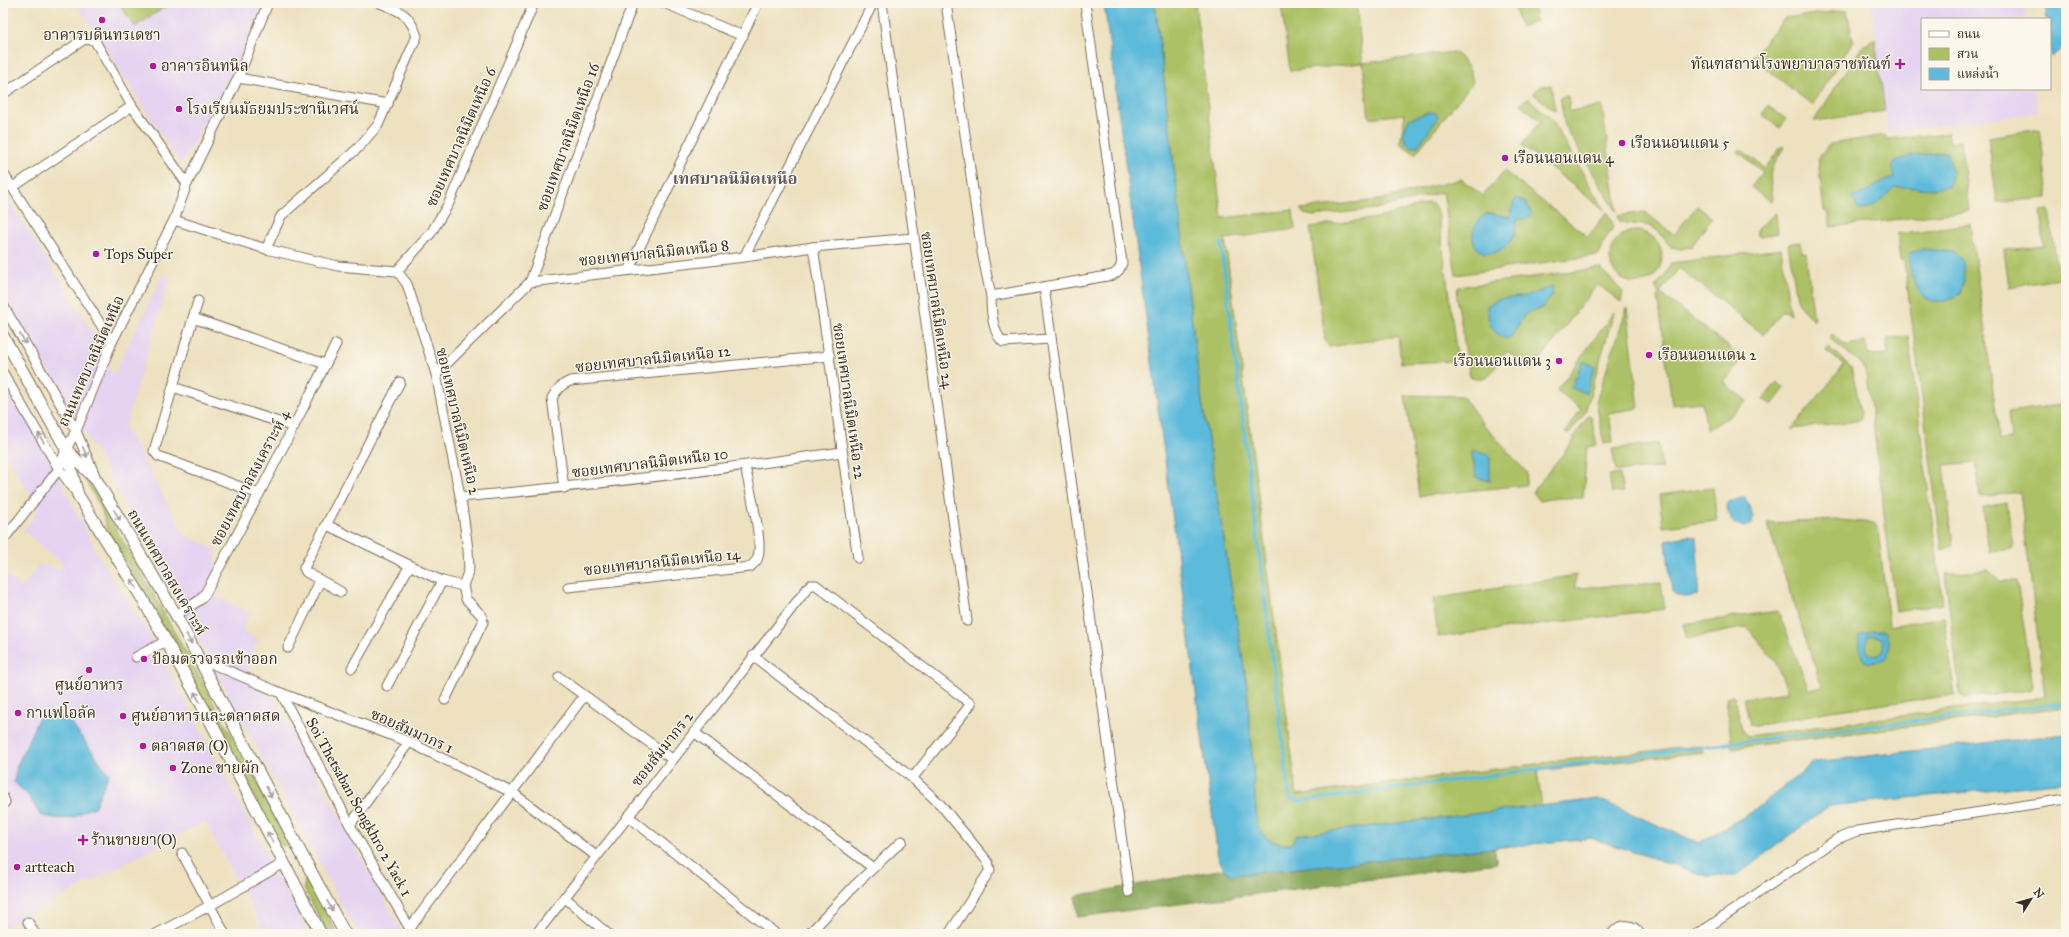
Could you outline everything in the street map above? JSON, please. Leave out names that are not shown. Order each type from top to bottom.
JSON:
[{"type":"street","name":"ถนนเทศบาลนิมิตเหนือ","points":[[3,540],[59,469],[66,449],[76,431],[112,342],[174,220],[187,184],[238,78],[268,3]]},
{"type":"street","points":[[266,249],[280,216],[370,135],[378,125],[388,104],[417,36],[412,23],[402,12],[380,3]]},
{"type":"street","name":"ซอยเทศบาลนิมิตเหนือ 6","points":[[397,271],[431,233],[449,203],[534,3]]},
{"type":"street","name":"ซอยเทศบาลนิมิตเหนือ 16","points":[[530,282],[633,3]]},
{"type":"street","points":[[664,3],[743,36]]},
{"type":"street","points":[[628,269],[758,3]]},
{"type":"street","points":[[744,257],[873,3]]},
{"type":"street","name":"ซอยเทศบาลนิมิตเหนือ 24","points":[[882,3],[913,238],[967,621]]},
{"type":"street","points":[[946,3],[982,252],[991,296],[994,322],[998,335],[1004,342],[1050,339]]},
{"type":"street","points":[[991,296],[1114,275],[1119,270],[1122,263],[1085,3]]},
{"type":"street","points":[[3,94],[83,40],[90,39],[95,41],[132,106],[187,184]]},
{"type":"street","points":[[238,78],[388,104]]},
{"type":"street","points":[[13,187],[132,106]]},
{"type":"street","points":[[3,173],[112,342]]},
{"type":"street","points":[[174,220],[266,249],[338,266],[397,271]]},
{"type":"street","name":"ซอยเทศบาลนิมิตเหนือ 8","points":[[530,282],[628,269],[744,257],[813,247],[913,238]]},
{"type":"street","name":"ซอยเทศบาลนิมิตเหนือ 22","points":[[813,247],[830,356],[842,452],[858,558]]},
{"type":"street","name":"ซอยเทศบาลนิมิตเหนือ 2","points":[[397,271],[406,284],[436,374],[461,497],[469,569],[463,586]]},
{"type":"street","points":[[436,374],[530,282]]},
{"type":"street","points":[[1044,287],[1050,339],[1129,892]]},
{"type":"street","points":[[198,301],[154,451],[259,494]]},
{"type":"street","name":"ถนนเทศบาลสงเคราะห์","points":[[3,305],[76,431],[97,481],[176,614],[300,853],[345,934]]},
{"type":"street","points":[[193,318],[326,364]]},
{"type":"street","name":"ถนนเทศบาลสงเคราะห์","points":[[3,336],[66,449],[78,494]]},
{"type":"street","name":"ซอยเทศบาลสงเคราะห์ 4","points":[[176,614],[200,600],[205,594],[259,494],[336,344]]},
{"type":"street","name":"ซอยเทศบาลนิมิตเหนือ 12","points":[[564,488],[552,398],[562,384],[570,381],[830,356]]},
{"type":"street","name":"ถนนเทศบาลสงเคราะห์","points":[[3,374],[59,469],[78,494],[142,598],[204,709],[321,934]]},
{"type":"street","points":[[341,592],[320,581],[304,568],[400,382]]},
{"type":"street","points":[[173,387],[294,427]]},
{"type":"street","name":"ถนนเทศบาลสงเคราะห์","points":[[66,449],[97,481]]},
{"type":"street","name":"ซอยเทศบาลนิมิตเหนือ 10","points":[[461,497],[564,488],[745,466],[842,452]]},
{"type":"street","name":"ซอยเทศบาลนิมิตเหนือ 14","points":[[568,587],[750,567],[756,561],[758,556],[758,539],[745,466]]},
{"type":"street","points":[[327,525],[442,581],[463,586],[466,599],[482,616],[483,622],[445,700]]},
{"type":"street","points":[[352,668],[410,565]]},
{"type":"street","points":[[288,648],[320,581]]},
{"type":"street","points":[[387,686],[442,581]]},
{"type":"street","name":"ซอยสัมมากร 2","points":[[536,934],[807,587],[813,584],[971,704],[915,775],[910,776]]},
{"type":"street","points":[[136,657],[166,641]]},
{"type":"street","points":[[753,656],[910,776],[947,812],[991,866],[990,870],[949,934]]},
{"type":"street","name":"ซอยสัมมากร 1","points":[[201,661],[215,664],[282,693],[409,742],[513,794],[596,856]]},
{"type":"street","points":[[559,677],[672,759]]},
{"type":"street","name":"Soi Thetsaban Songkhro 2 Yaek 1","points":[[282,693],[350,825],[411,931]]},
{"type":"street","points":[[411,931],[584,696]]},
{"type":"street","points":[[694,732],[873,868]]},
{"type":"street","points":[[350,825],[409,742]]},
{"type":"street","points":[[3,797],[5,802],[3,804]]},
{"type":"street","points":[[1695,934],[1707,928],[1837,839],[1857,831],[2066,800]]},
{"type":"street","points":[[628,816],[776,934]]},
{"type":"street","points":[[809,934],[854,886],[902,842]]},
{"type":"street","points":[[182,853],[211,905],[225,934]]},
{"type":"street","points":[[156,934],[211,905],[300,853]]},
{"type":"street","points":[[564,897],[608,934]]},
{"type":"street","points":[[28,922],[35,934]]},
{"type":"street","points":[[1612,934],[1615,930],[1624,925],[1634,928],[1640,934]]},
{"type":"shaded area","name":"โรงเรียนมัธยมประชานิเวศน์","points":[[76,3],[262,3],[243,53],[181,165]]},
{"type":"shaded area","name":"ทัณฑสถานโรงพยาบาลราชทัณฑ์","points":[[1871,3],[2024,3],[2026,18],[1921,18],[1921,90],[2035,90],[2038,112],[1888,132]]},
{"type":"shaded area","points":[[3,191],[99,342],[113,376],[163,275],[170,277],[125,427],[185,536],[216,549],[216,596],[250,613],[241,631],[258,639],[247,667],[277,702],[403,934],[358,934],[95,450],[3,293]]},
{"type":"shaded area","points":[[3,381],[47,453],[100,559],[150,635],[309,934],[266,934],[205,821],[3,928],[3,573],[23,588],[39,564],[62,570],[61,563],[23,530],[39,510],[3,450]]},
{"type":"green space","points":[[119,3],[171,3],[135,27]]},
{"type":"green space","points":[[1155,3],[1195,3],[1222,218],[1293,210],[1295,229],[1225,239],[1297,795],[1573,759],[1698,746],[1704,752],[1537,771],[1542,807],[1297,835],[1291,844],[1275,842],[1267,838],[1260,830],[1257,825],[1247,686],[1199,382]]},
{"type":"green space","points":[[1281,3],[1356,3],[1363,63],[1290,71]]},
{"type":"green space","points":[[1513,3],[1533,3],[1536,21],[1521,27]]},
{"type":"green space","points":[[1847,10],[1853,41],[1812,105],[1752,57],[1785,18]]},
{"type":"green space","points":[[1875,39],[1885,111],[1814,121],[1862,47]]},
{"type":"green space","points":[[1454,52],[1466,65],[1471,73],[1473,82],[1415,154],[1400,143],[1405,114],[1369,118],[1363,63]]},
{"type":"green space","points":[[1551,85],[1555,110],[1533,93],[1542,86]]},
{"type":"green space","points":[[1568,96],[1570,111],[1602,106],[1617,212],[1565,127],[1560,97]]},
{"type":"green space","points":[[1528,98],[1552,120],[1604,210],[1522,145],[1541,121],[1520,104]]},
{"type":"green space","points":[[1768,106],[1786,119],[1780,128],[1762,114]]},
{"type":"green space","points":[[2040,129],[2048,198],[1997,202],[1988,137]]},
{"type":"green space","points":[[1948,133],[1950,143],[1961,141],[1969,211],[1831,227],[1827,211],[1824,211],[1818,158],[1830,144],[1885,135],[1887,139]]},
{"type":"green space","points":[[1782,146],[1785,148],[1775,161],[1771,171],[1773,198],[1771,202],[1751,187],[1763,172],[1738,152],[1740,149],[1765,168]]},
{"type":"green space","points":[[1504,171],[1588,237],[1607,212],[1612,221],[1613,227],[1598,255],[1456,275],[1443,192],[1375,209],[1314,216],[1304,214],[1301,209],[1379,200],[1461,179],[1483,196]]},
{"type":"green space","points":[[1428,203],[1433,204],[1438,211],[1457,357],[1456,361],[1401,363],[1398,336],[1329,347],[1325,340],[1310,227],[1383,217]]},
{"type":"green space","points":[[1697,206],[1712,218],[1692,246],[1681,249],[1671,247],[1658,231],[1650,226],[1620,222],[1617,216],[1645,212],[1674,235]]},
{"type":"green space","points":[[2049,210],[2059,279],[2009,287],[2004,250],[2044,246],[2040,211]]},
{"type":"green space","points":[[1776,213],[1778,233],[1760,237],[1756,234],[1758,228]]},
{"type":"green space","points":[[1970,224],[2000,440],[2011,439],[2008,412],[2066,404],[2066,707],[1732,748],[1726,697],[1731,696],[1735,698],[1742,730],[1747,736],[2045,697],[2020,492],[1980,497],[1976,462],[1944,465],[1953,546],[1942,550],[1904,261],[1900,260],[1897,234]]},
{"type":"green space","points":[[1636,231],[1646,233],[1654,239],[1660,247],[1662,257],[1660,267],[1654,275],[1646,281],[1636,283],[1626,281],[1618,275],[1612,267],[1610,257],[1612,247],[1618,239],[1626,233]]},
{"type":"green space","points":[[1800,242],[1802,253],[1806,253],[1814,321],[1802,309],[1797,299],[1788,244]]},
{"type":"green space","points":[[1781,249],[1790,315],[1783,310],[1764,335],[1679,268],[1660,293],[1743,358],[1724,383],[1747,401],[1730,416],[1707,430],[1702,402],[1672,405],[1658,297],[1659,293],[1655,287],[1665,276],[1671,263]]},
{"type":"green space","points":[[1600,268],[1623,292],[1621,302],[1597,284],[1532,371],[1507,351],[1487,378],[1470,378],[1457,298],[1458,287]]},
{"type":"green space","points":[[1627,308],[1639,408],[1609,413],[1613,442],[1604,444],[1596,402]]},
{"type":"green space","points":[[1614,312],[1585,413],[1569,434],[1565,432],[1581,409],[1557,390]]},
{"type":"green space","points":[[1832,334],[1846,345],[1865,342],[1868,355],[1887,354],[1887,339],[1908,336],[1943,604],[1896,611],[1872,415],[1865,370],[1858,361],[1829,338]]},
{"type":"green space","points":[[1828,347],[1851,367],[1861,411],[1861,419],[1857,421],[1792,429],[1844,365],[1826,351]]},
{"type":"green space","points":[[1777,382],[1785,388],[1772,405],[1763,399]]},
{"type":"green space","points":[[1405,395],[1462,396],[1484,425],[1527,473],[1526,485],[1419,496]]},
{"type":"green space","points":[[1589,415],[1591,416],[1597,445],[1587,447],[1583,498],[1554,498],[1540,501],[1533,492],[1535,488],[1575,439],[1573,438]]},
{"type":"green space","points":[[1658,443],[1662,468],[1616,471],[1612,449]]},
{"type":"green space","points":[[1620,474],[1623,492],[1612,493],[1609,475]]},
{"type":"green space","points":[[84,478],[88,479],[197,672],[286,836],[288,841],[287,845],[280,845],[162,623],[107,529],[101,508]]},
{"type":"green space","points":[[1713,488],[1717,521],[1663,527],[1659,495]]},
{"type":"green space","points":[[2007,503],[2013,549],[1989,552],[1983,507]]},
{"type":"green space","points":[[1840,520],[1874,523],[1878,529],[1889,626],[1944,617],[1955,695],[1830,711],[1756,726],[1750,725],[1744,698],[1788,692],[1775,661],[1747,627],[1687,639],[1683,624],[1778,611],[1809,690],[1822,687],[1767,523]]},
{"type":"green space","points":[[1988,570],[2000,581],[2017,581],[2033,687],[2030,690],[1965,698],[1960,694],[1945,574]]},
{"type":"green space","points":[[1576,575],[1575,588],[1661,583],[1665,609],[1438,637],[1433,599]]},
{"type":"green space","points":[[1494,848],[1497,863],[1078,917],[1075,896],[1224,869],[1231,875]]},
{"type":"green space","points":[[305,880],[310,882],[337,934],[328,934],[304,888]]},
{"type":"water","points":[[1104,3],[1155,3],[1199,382],[1247,686],[1257,825],[1267,838],[1279,843],[1291,844],[1297,835],[1598,799],[1699,843],[1755,810],[1814,762],[2066,734],[2066,782],[1829,806],[1736,876],[1707,876],[1591,838],[1231,875],[1224,869],[1218,857]]},
{"type":"water","points":[[2045,3],[2066,3],[2066,46],[2051,57],[2051,18],[2047,18]]},
{"type":"water","points":[[1429,112],[1436,113],[1438,117],[1418,146],[1411,147],[1406,143],[1403,133],[1409,119]]},
{"type":"water","points":[[1947,152],[1952,174],[1948,187],[1927,189],[1894,187],[1874,206],[1863,210],[1858,210],[1853,198],[1885,181],[1894,178],[1892,169],[1895,162],[1910,156]]},
{"type":"water","points":[[1516,198],[1526,203],[1532,213],[1528,218],[1517,220],[1514,235],[1505,247],[1496,252],[1482,252],[1474,243],[1473,231],[1475,225],[1488,213],[1511,216],[1513,203]]},
{"type":"water","points":[[1923,249],[1954,252],[1963,261],[1964,280],[1960,294],[1950,299],[1941,301],[1933,301],[1924,297],[1913,280],[1910,266],[1910,253]]},
{"type":"water","points":[[1553,286],[1552,295],[1544,307],[1525,314],[1511,337],[1507,339],[1502,337],[1491,327],[1487,306],[1492,302],[1529,295]]},
{"type":"water","points":[[1583,361],[1595,367],[1586,393],[1571,388]]},
{"type":"water","points":[[1471,450],[1490,455],[1490,481],[1477,478]]},
{"type":"water","points":[[1745,497],[1753,516],[1752,524],[1741,527],[1730,518],[1727,507],[1728,502]]},
{"type":"water","points":[[1688,536],[1696,537],[1699,579],[1698,595],[1684,597],[1674,594],[1672,591],[1666,543],[1667,540]]},
{"type":"water","points":[[1872,631],[1885,631],[1889,644],[1887,658],[1868,664],[1860,651],[1859,635]],"holes":[[[1874,635],[1882,639],[1883,646],[1881,653],[1877,656],[1869,654],[1866,648],[1867,637]]]},
{"type":"water","points":[[49,714],[68,719],[109,774],[94,808],[86,810],[71,818],[58,818],[40,815],[28,795],[14,782],[17,766],[38,719]]},
{"type":"waterway","points":[[1221,243],[1289,794],[1291,799],[1301,801],[1746,741],[2066,703]]},
{"type":"place","name":"อาคารบดินทรเดชา","points":[[102,20]]},
{"type":"place","name":"ทัณฑสถานโรงพยาบาลราชทัณฑ์","points":[[1900,64]]},
{"type":"place","name":"อาคารอินทนิล","points":[[153,66]]},
{"type":"place","name":"โรงเรียนมัธยมประชานิเวศน์","points":[[179,109]]},
{"type":"place","name":"เรือนนอนแดน 5","points":[[1622,143]]},
{"type":"place","name":"เรือนนอนแดน 4","points":[[1505,158]]},
{"type":"place","name":"Tops Super","points":[[96,254]]},
{"type":"place","name":"เรือนนอนแดน 2","points":[[1649,355]]},
{"type":"place","name":"เรือนนอนแดน 3","points":[[1559,361]]},
{"type":"place","name":"ป้อมตรวจรถเข้าออก","points":[[144,659]]},
{"type":"place","name":"ศูนย์อาหาร","points":[[89,670]]},
{"type":"place","name":"กาแฟโอลัค","points":[[18,713]]},
{"type":"place","name":"ศูนย์อาหารและตลาดสด","points":[[123,716]]},
{"type":"place","name":"ตลาดสด (O)","points":[[143,746]]},
{"type":"place","name":"Zone ขายผัก","points":[[173,768]]},
{"type":"place","name":"ร้านขายยา(O)","points":[[83,840]]},
{"type":"place","name":"artteach","points":[[17,867]]},
{"type":"district","name":"เทศบาลนิมิตเหนือ","points":[[735,178]]}]
